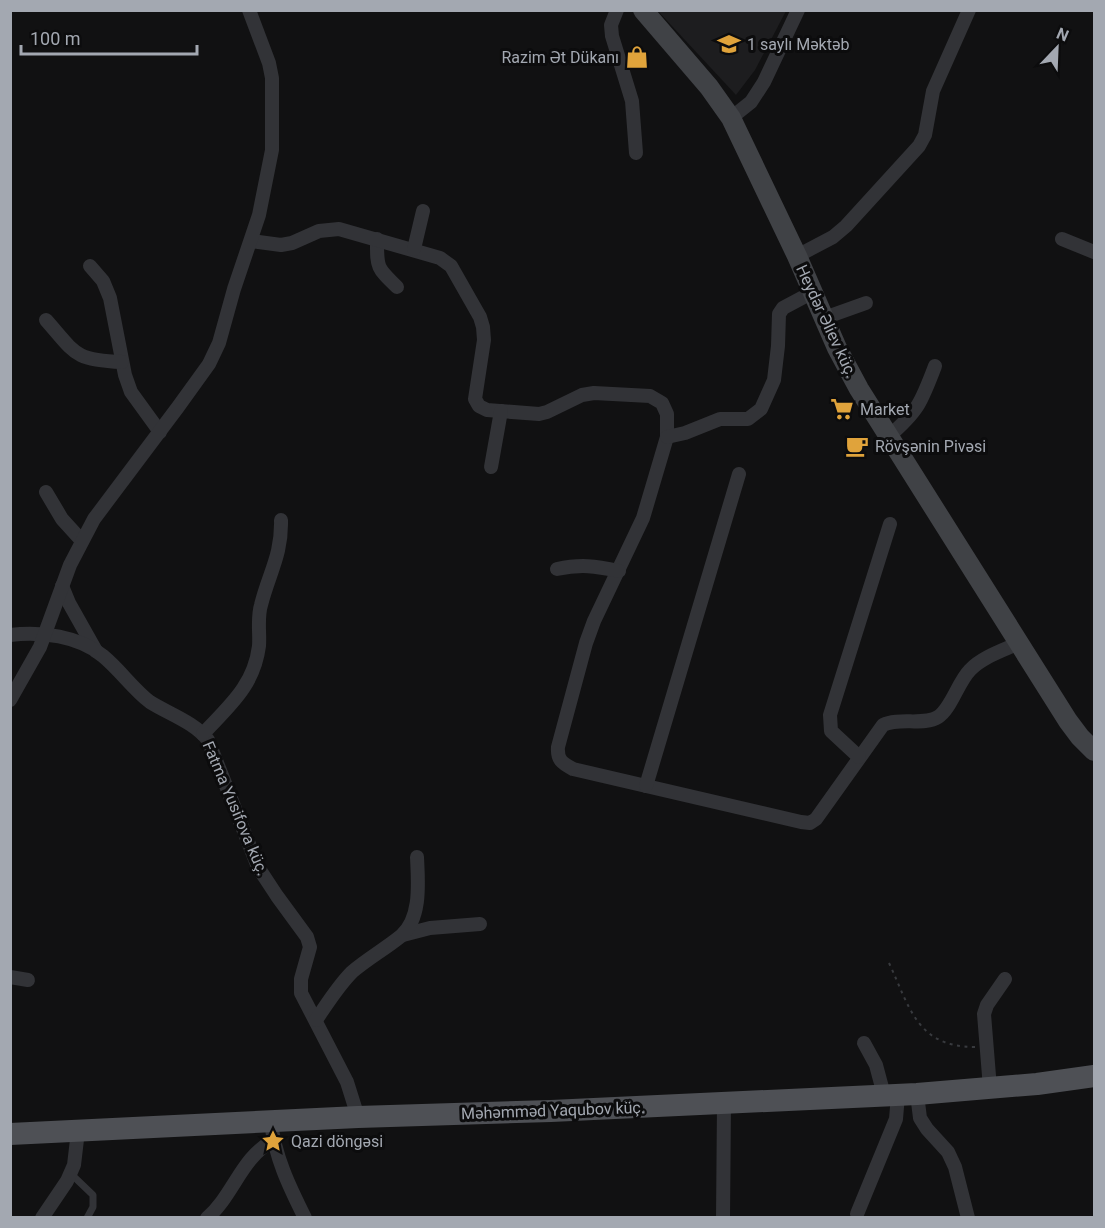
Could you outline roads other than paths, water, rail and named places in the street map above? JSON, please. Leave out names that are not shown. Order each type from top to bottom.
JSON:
[{"type":"main road","name":"Heydər Əliev küç.","points":[[643,10],[709,87],[731,118],[845,364],[888,437],[1068,721],[1094,750]]},
{"type":"main road","name":"Məhəmməd Yaqubov küç.","points":[[10,1134],[78,1131],[272,1132],[358,1117],[900,1094],[990,1088],[1095,1076]]},
{"type":"street","points":[[10,700],[40,647],[62,586],[82,541],[100,510],[160,432],[214,354],[251,241],[266,186],[272,150],[272,78],[269,63],[249,10]]},
{"type":"street","points":[[617,10],[611,25],[612,36],[632,101],[636,153]]},
{"type":"street","points":[[731,118],[751,102],[765,82],[798,10]]},
{"type":"street","points":[[796,256],[833,237],[846,226],[919,146],[925,135],[933,92],[969,10]]},
{"type":"street","points":[[414,249],[423,211]]},
{"type":"street","points":[[251,241],[280,245],[292,243],[319,231],[339,228],[440,258],[451,266],[480,316],[484,340],[475,399],[479,406],[487,410],[539,414],[582,395],[594,393],[650,396],[662,403],[667,414],[667,437],[644,518],[594,621],[586,643],[558,747],[557,755],[561,762],[573,768],[646,786],[810,823],[816,819],[883,725],[891,721],[927,720],[938,717],[970,669],[1019,643]]},
{"type":"street","points":[[376,239],[379,270],[397,287]]},
{"type":"street","points":[[1062,239],[1095,252]]},
{"type":"street","points":[[90,266],[103,281],[110,298],[122,362],[131,392],[160,432]]},
{"type":"street","points":[[667,437],[720,419],[748,419],[761,409],[774,380],[779,314],[783,308],[813,292]]},
{"type":"street","points":[[824,318],[866,303]]},
{"type":"street","points":[[46,320],[74,353],[83,358],[122,362]]},
{"type":"street","points":[[888,437],[906,422],[922,402],[935,366]]},
{"type":"street","points":[[491,467],[501,411]]},
{"type":"street","points":[[646,786],[739,474]]},
{"type":"street","points":[[46,492],[62,519],[82,541]]},
{"type":"street","points":[[203,734],[249,682],[256,665],[259,645],[259,612],[279,551],[281,520]]},
{"type":"street","points":[[860,757],[831,731],[831,715],[890,524]]},
{"type":"street","points":[[557,569],[576,565],[592,565],[619,571]]},
{"type":"street","points":[[62,586],[96,651]]},
{"type":"street","name":"Fatma Yusifova küç.","points":[[10,634],[45,633],[71,640],[96,651],[148,700],[203,734],[208,741],[258,867],[308,937],[310,947],[301,979],[301,993],[347,1082],[358,1117]]},
{"type":"street","points":[[403,935],[415,911],[419,886],[417,857]]},
{"type":"street","points":[[316,1020],[350,975],[366,960],[403,935],[430,928],[480,924]]},
{"type":"street","points":[[10,977],[28,980]]},
{"type":"street","points":[[990,1088],[984,1014],[987,1005],[1005,979]]},
{"type":"street","points":[[864,1043],[876,1065],[948,1152],[968,1218]]},
{"type":"street","points":[[858,1214],[896,1119],[900,1094]]},
{"type":"street","points":[[723,1218],[724,1103]]},
{"type":"street","points":[[42,1217],[74,1165],[78,1131]]},
{"type":"street","points":[[207,1218],[222,1203],[254,1154],[272,1132]]},
{"type":"street","points":[[272,1132],[281,1168],[305,1218]]},
{"type":"lane","points":[[70,1173],[93,1195],[93,1207],[87,1218]]},
{"type":"place","name":"1 saylı Məktəb","points":[[729,44]]},
{"type":"place","name":"Razim Ət Dükanı","points":[[637,57]]},
{"type":"place","name":"Market","points":[[842,409]]},
{"type":"place","name":"Rövşənin Pivəsi","points":[[857,446]]},
{"type":"place","name":"Qazi döngəsi","points":[[273,1141]]}]
